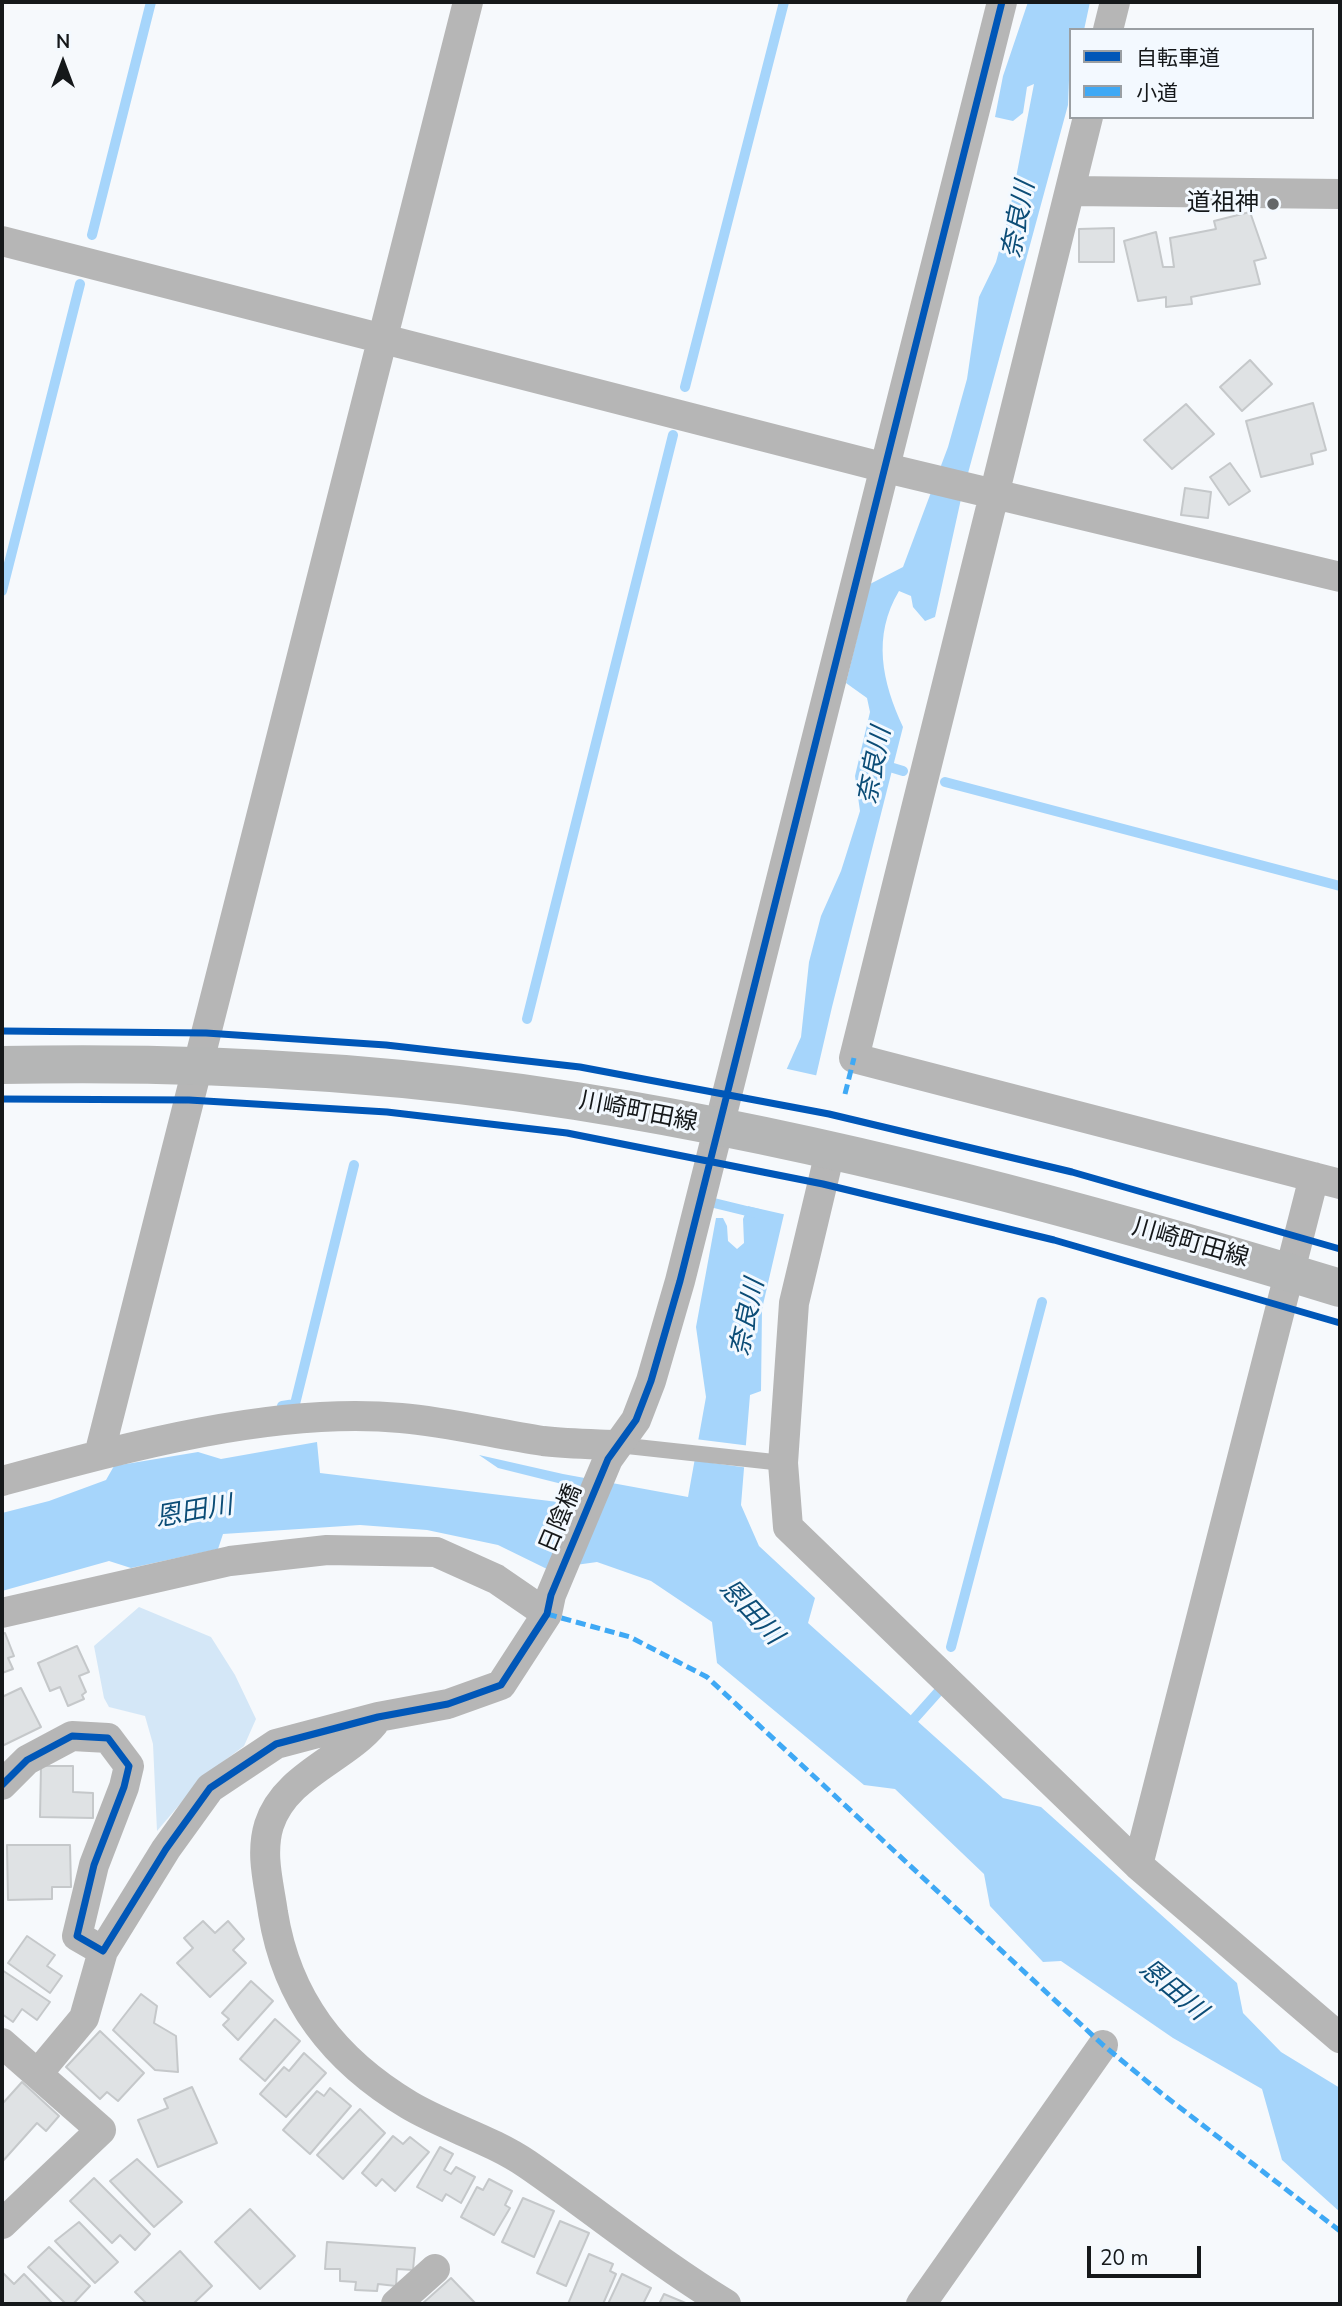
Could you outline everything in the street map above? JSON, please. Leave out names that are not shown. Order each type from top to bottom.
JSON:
[{"type":"main road","name":"川崎町田線","points":[[2,1065],[198,1067],[389,1079],[575,1101],[826,1150],[1058,1206],[1340,1288]]},
{"type":"street","points":[[99,1455],[468,2]]},
{"type":"street","name":"日陰橋","points":[[38,2072],[84,2018],[103,1951],[166,1849],[210,1788],[276,1744],[378,1717],[448,1704],[501,1685],[549,1604],[623,1450],[651,1381],[722,1130],[893,470],[1002,2]]},
{"type":"street","points":[[1108,28],[1115,2]]},
{"type":"street","points":[[1088,119],[1071,191],[987,492],[854,1058],[1327,1181],[1290,1272],[1138,1865]]},
{"type":"street","points":[[1071,191],[1340,194]]},
{"type":"street","points":[[2,241],[893,470],[1340,577]]},
{"type":"street","points":[[826,1150],[794,1303],[776,1462],[788,1527],[1138,1865],[1340,2038]]},
{"type":"street","points":[[2,1481],[99,1455],[215,1430],[326,1417],[400,1418],[623,1450]]},
{"type":"street","points":[[2,1613],[230,1561],[327,1550],[436,1552],[549,1604]]},
{"type":"street","points":[[378,1717],[368,1730],[321,1763],[288,1794],[270,1822],[265,1841],[263,1851],[277,1938],[292,1980],[314,2022],[353,2067],[410,2105],[524,2162],[687,2280],[726,2304]]},
{"type":"street","points":[[2,1785],[27,1760],[72,1736],[108,1738],[128,1766],[124,1787],[94,1865],[77,1936],[103,1951]]},
{"type":"street","points":[[2,2043],[101,2130],[2,2224]]},
{"type":"street","points":[[921,2304],[1103,2045]]},
{"type":"street","points":[[396,2304],[435,2269]]},
{"type":"lane","points":[[623,1450],[776,1462]]},
{"type":"shaded area","points":[[139,1607],[211,1637],[235,1675],[256,1719],[244,1746],[204,1776],[157,1831],[153,1744],[145,1716],[109,1707],[104,1698],[94,1646]]},
{"type":"water","points":[[1028,2],[1090,2],[1084,28],[1069,28],[1068,105],[961,499],[935,617],[925,621],[913,607],[911,596],[899,591],[885,625],[885,676],[903,727],[832,1007],[762,1309],[761,1391],[750,1395],[741,1505],[759,1546],[815,1598],[808,1623],[1003,1798],[1041,1807],[1237,1983],[1243,2013],[1281,2052],[1340,2088],[1340,2212],[1282,2160],[1262,2089],[1173,2038],[1061,1961],[1043,1962],[990,1906],[984,1874],[895,1789],[864,1785],[717,1663],[712,1622],[651,1581],[597,1562],[547,1569],[498,1545],[427,1530],[360,1525],[223,1534],[218,1549],[131,1568],[109,1561],[2,1591],[2,1513],[49,1501],[106,1480],[114,1466],[198,1452],[221,1459],[317,1442],[320,1473],[558,1502],[568,1494],[562,1484],[498,1468],[479,1455],[688,1497],[706,1397],[696,1327],[716,1218],[723,1218],[727,1226],[728,1241],[737,1249],[744,1243],[743,1219],[769,1152],[784,1075],[801,1037],[809,962],[821,916],[841,871],[860,811],[855,776],[870,712],[867,698],[846,683],[870,584],[903,567],[948,447],[967,379],[979,297],[996,262],[1009,214],[1034,84],[1027,87],[1023,113],[1013,121],[995,117],[1003,76]]},
{"type":"pier","points":[[783,1068],[819,1076],[787,1215],[743,1205],[766,1151],[769,1102]]},
{"type":"pier","points":[[695,1439],[751,1446],[749,1468],[691,1460]]},
{"type":"building","points":[[1250,212],[1266,258],[1254,261],[1260,284],[1191,297],[1192,304],[1166,307],[1166,297],[1138,301],[1124,241],[1156,232],[1163,267],[1174,267],[1170,238],[1216,229],[1214,221]]},
{"type":"building","points":[[1114,228],[1114,262],[1079,262],[1079,229]]},
{"type":"building","points":[[1250,360],[1272,384],[1242,411],[1220,387]]},
{"type":"building","points":[[1313,403],[1326,450],[1311,454],[1313,464],[1261,477],[1246,421]]},
{"type":"building","points":[[1186,404],[1214,434],[1172,469],[1144,440]]},
{"type":"building","points":[[1230,463],[1250,491],[1229,505],[1210,477]]},
{"type":"building","points":[[1185,488],[1211,492],[1208,518],[1181,515]]},
{"type":"building","points":[[5,1633],[14,1656],[8,1658],[13,1669],[2,1673],[2,1634]]},
{"type":"building","points":[[77,1646],[89,1672],[79,1676],[86,1692],[82,1695],[84,1699],[68,1706],[60,1687],[50,1691],[38,1663]]},
{"type":"building","points":[[21,1688],[41,1727],[2,1746],[2,1697]]},
{"type":"building","points":[[41,1766],[73,1766],[73,1792],[93,1793],[93,1818],[40,1817]]},
{"type":"building","points":[[7,1845],[70,1845],[71,1887],[52,1887],[52,1899],[8,1900]]},
{"type":"building","points":[[203,1921],[215,1933],[228,1921],[244,1939],[233,1950],[246,1963],[210,1997],[177,1963],[193,1948],[184,1938]]},
{"type":"building","points":[[27,1936],[55,1955],[47,1966],[62,1976],[50,1993],[8,1963]]},
{"type":"building","points":[[2,1970],[50,2002],[37,2020],[22,2009],[13,2022],[2,2014]]},
{"type":"building","points":[[251,1981],[273,2001],[238,2040],[223,2025],[229,2019],[222,2013]]},
{"type":"building","points":[[141,1994],[157,2006],[154,2023],[176,2036],[178,2072],[155,2070],[113,2030]]},
{"type":"building","points":[[275,2019],[300,2041],[265,2081],[240,2059]]},
{"type":"building","points":[[100,2031],[144,2073],[118,2101],[107,2092],[100,2099],[66,2067]]},
{"type":"building","points":[[304,2053],[326,2073],[286,2117],[260,2094],[284,2067],[289,2071]]},
{"type":"building","points":[[22,2082],[59,2116],[46,2131],[37,2123],[2,2162],[2,2100],[4,2102]]},
{"type":"building","points":[[192,2087],[217,2143],[158,2167],[138,2120],[168,2108],[164,2099]]},
{"type":"building","points":[[330,2088],[351,2106],[310,2154],[283,2130],[317,2091],[324,2096]]},
{"type":"building","points":[[360,2109],[385,2133],[343,2179],[317,2155]]},
{"type":"building","points":[[393,2136],[403,2144],[410,2137],[429,2152],[395,2191],[382,2179],[376,2186],[362,2173]]},
{"type":"building","points":[[440,2147],[453,2154],[444,2170],[451,2174],[456,2167],[475,2177],[461,2203],[446,2194],[442,2201],[417,2187]]},
{"type":"building","points":[[137,2159],[182,2202],[154,2227],[110,2181]]},
{"type":"building","points":[[94,2178],[150,2234],[135,2250],[120,2235],[112,2243],[70,2201]]},
{"type":"building","points":[[489,2179],[512,2191],[505,2205],[510,2208],[494,2235],[461,2217],[477,2187],[483,2190]]},
{"type":"building","points":[[523,2198],[554,2211],[534,2257],[502,2242]]},
{"type":"building","points":[[250,2209],[295,2256],[260,2289],[215,2242]]},
{"type":"building","points":[[560,2221],[589,2233],[566,2286],[537,2273]]},
{"type":"building","points":[[79,2222],[118,2262],[95,2283],[55,2241]]},
{"type":"building","points":[[327,2242],[415,2248],[413,2270],[397,2269],[396,2286],[378,2284],[377,2291],[355,2290],[356,2282],[340,2281],[340,2269],[325,2269]]},
{"type":"building","points":[[49,2247],[90,2286],[73,2304],[66,2304],[28,2267]]},
{"type":"building","points":[[180,2251],[212,2286],[193,2304],[147,2304],[135,2292]]},
{"type":"building","points":[[589,2254],[613,2264],[610,2271],[616,2274],[603,2304],[568,2304]]},
{"type":"building","points":[[2,2272],[14,2284],[24,2274],[53,2304],[2,2304]]},
{"type":"building","points":[[622,2274],[651,2288],[643,2304],[608,2304]]},
{"type":"building","points":[[451,2278],[476,2304],[422,2304]]},
{"type":"building","points":[[664,2294],[688,2304],[659,2304]]},
{"type":"waterway","points":[[92,235],[151,2]]},
{"type":"waterway","points":[[685,387],[784,2]]},
{"type":"waterway","points":[[2,591],[80,284]]},
{"type":"waterway","points":[[527,1019],[673,435]]},
{"type":"waterway","name":"奈良川","points":[[880,764],[903,771]]},
{"type":"waterway","points":[[945,782],[1340,886]]},
{"type":"waterway","points":[[282,1406],[295,1404],[354,1165]]},
{"type":"waterway","points":[[714,1203],[759,1214]]},
{"type":"waterway","points":[[951,1647],[1042,1302]]},
{"type":"waterway","points":[[906,1728],[939,1691]]},
{"type":"marked path","points":[[845,1094],[854,1058]]},
{"type":"marked path","points":[[547,1614],[630,1637],[707,1677],[1103,2045],[1340,2231]]},
{"type":"cycle path","points":[[2,1785],[27,1760],[72,1736],[108,1738],[129,1766],[124,1787],[94,1865],[77,1936],[103,1951],[166,1849],[210,1788],[276,1744],[378,1717],[448,1704],[501,1685],[547,1614],[551,1595],[608,1459],[636,1420],[651,1381],[680,1281],[1002,2]]},
{"type":"cycle path","points":[[2,1031],[206,1033],[386,1045],[580,1067],[829,1114],[1072,1172],[1340,1249]]},
{"type":"cycle path","points":[[2,1099],[189,1100],[387,1112],[567,1133],[823,1184],[1054,1240],[1340,1323]]},
{"type":"place","name":"道祖神","points":[[1273,204]]},
{"type":"water label","name":"恩田川","points":[[194,1513]]},
{"type":"water label","name":"恩田川","points":[[750,1613]]},
{"type":"water label","name":"恩田川","points":[[1172,1991]]}]
